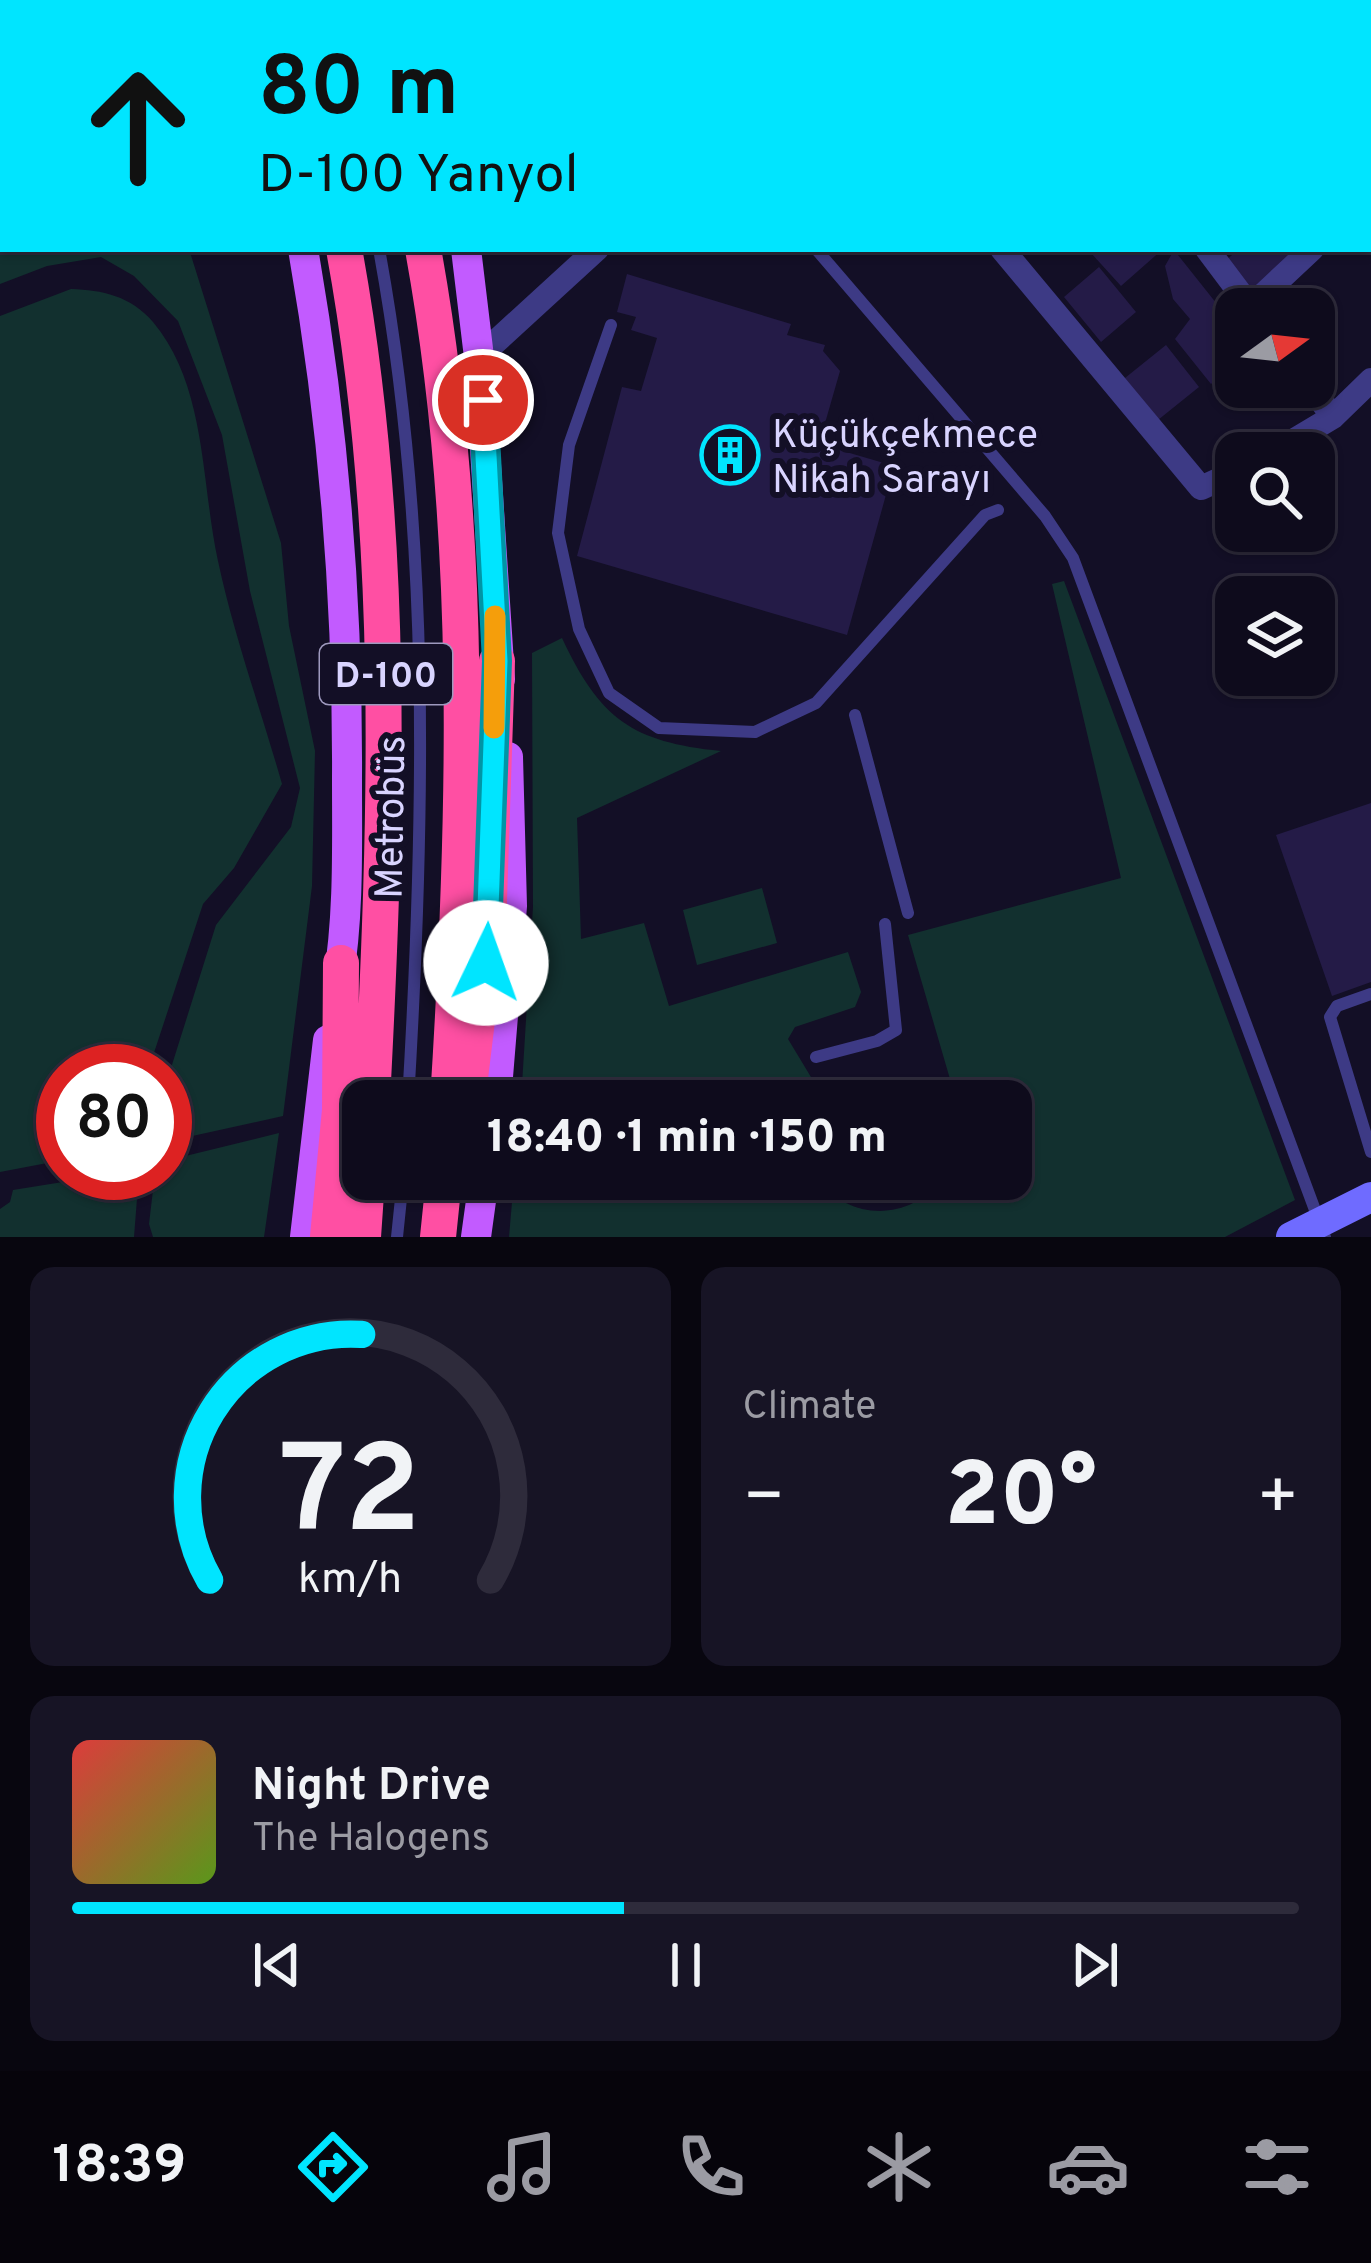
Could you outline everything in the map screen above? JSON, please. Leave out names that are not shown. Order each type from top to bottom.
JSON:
[{"type":"highway","name":"D-100","points":[[344,252],[375,460],[386,639],[385,799],[373,1080]]},
{"type":"highway","name":"D-100","points":[[423,252],[452,458],[459,565],[458,911],[449,1080]]},
{"type":"highway","points":[[469,1080],[488,930],[497,661]]},
{"type":"highway","points":[[328,1237],[340,1110],[341,963]]},
{"type":"highway","points":[[363,1237],[366,1200]]},
{"type":"highway","points":[[437,1237],[442,1200]]},
{"type":"main road","points":[[303,252],[340,524],[347,756],[341,963],[305,1237]]},
{"type":"main road","points":[[466,252],[479,357],[511,810],[512,906],[498,1080]]},
{"type":"main road","points":[[1291,1237],[1322,1229],[1371,1197]]},
{"type":"main road","points":[[480,1237],[482,1200]]},
{"type":"street","points":[[479,357],[594,252]]},
{"type":"street","points":[[1005,252],[1201,488],[1215,482]]},
{"type":"street","points":[[1209,252],[1236,288]]},
{"type":"street","points":[[1272,288],[1309,252]]},
{"type":"street","points":[[1307,432],[1369,388]]},
{"type":"street","points":[[1327,408],[1333,416]]},
{"type":"lane","name":"Metrobüs","points":[[380,252],[404,382],[418,580],[420,772],[409,1080]]},
{"type":"lane","points":[[819,252],[1045,516],[1073,558],[1322,1229]]},
{"type":"lane","points":[[611,325],[569,445],[558,533],[579,629],[609,693],[659,728],[755,732],[816,703],[888,630],[985,515],[998,510]]},
{"type":"lane","points":[[855,715],[908,913]]},
{"type":"lane","points":[[816,1058],[877,1041],[896,1030],[885,924]]},
{"type":"lane","points":[[1371,994],[1337,1006],[1330,1017],[1371,1152]]},
{"type":"lane","points":[[397,1237],[401,1200]]},
{"type":"green space","points":[[0,252],[190,252],[281,543],[289,626],[315,751],[312,886],[283,1116],[192,1136],[192,1044],[179,1044],[216,925],[291,827],[300,788],[250,591],[222,435],[178,321],[134,276],[101,257],[47,266],[0,284]]},
{"type":"green space","points":[[71,289],[105,293],[135,306],[171,347],[193,405],[224,589],[282,784],[234,868],[203,904],[157,1044],[36,1044],[36,1165],[0,1172],[0,316]]},
{"type":"green space","points":[[1064,581],[1295,1200],[1225,1237],[509,1237],[512,1200],[842,1200],[880,1211],[918,1200],[1032,1200],[1032,1080],[950,1080],[908,935],[1121,878],[1052,584]]},
{"type":"green space","points":[[562,638],[590,689],[622,721],[664,741],[721,751],[577,818],[581,939],[644,923],[669,1006],[848,952],[861,992],[855,1007],[795,1027],[788,1039],[813,1080],[522,1080],[533,907],[532,653]]},
{"type":"green space","points":[[762,888],[777,943],[697,965],[683,910]]},
{"type":"green space","points":[[279,1133],[264,1237],[153,1237],[152,1200],[192,1200],[192,1154]]},
{"type":"green space","points":[[36,1186],[36,1200],[137,1200],[134,1237],[0,1237],[0,1209],[10,1202],[13,1190]]},
{"type":"building","points":[[1092,252],[1160,252],[1121,286]]},
{"type":"building","points":[[1176,252],[1215,302],[1215,381],[1211,384],[1175,339],[1190,319],[1173,299],[1165,266]]},
{"type":"building","points":[[1236,252],[1294,252],[1253,288],[1247,288],[1224,262]]},
{"type":"building","points":[[1099,267],[1136,312],[1101,342],[1064,297]]},
{"type":"building","name":"Küçükçekmece Nikah Sarayı","points":[[627,274],[791,324],[787,335],[825,345],[823,351],[840,371],[819,444],[894,466],[847,635],[577,556],[622,387],[641,391],[657,338],[631,330],[636,317],[617,312]]},
{"type":"building","points":[[1166,345],[1199,387],[1153,424],[1120,382]]},
{"type":"building","points":[[1371,803],[1371,982],[1332,996],[1276,835]]},
{"type":"slow traffic","points":[[494,728],[495,616]]},
{"type":"place","name":"Küçükçekmece Nikah Sarayı","points":[[730,455]]},
{"type":"route","points":[[483,400],[497,661],[486,963]]}]
